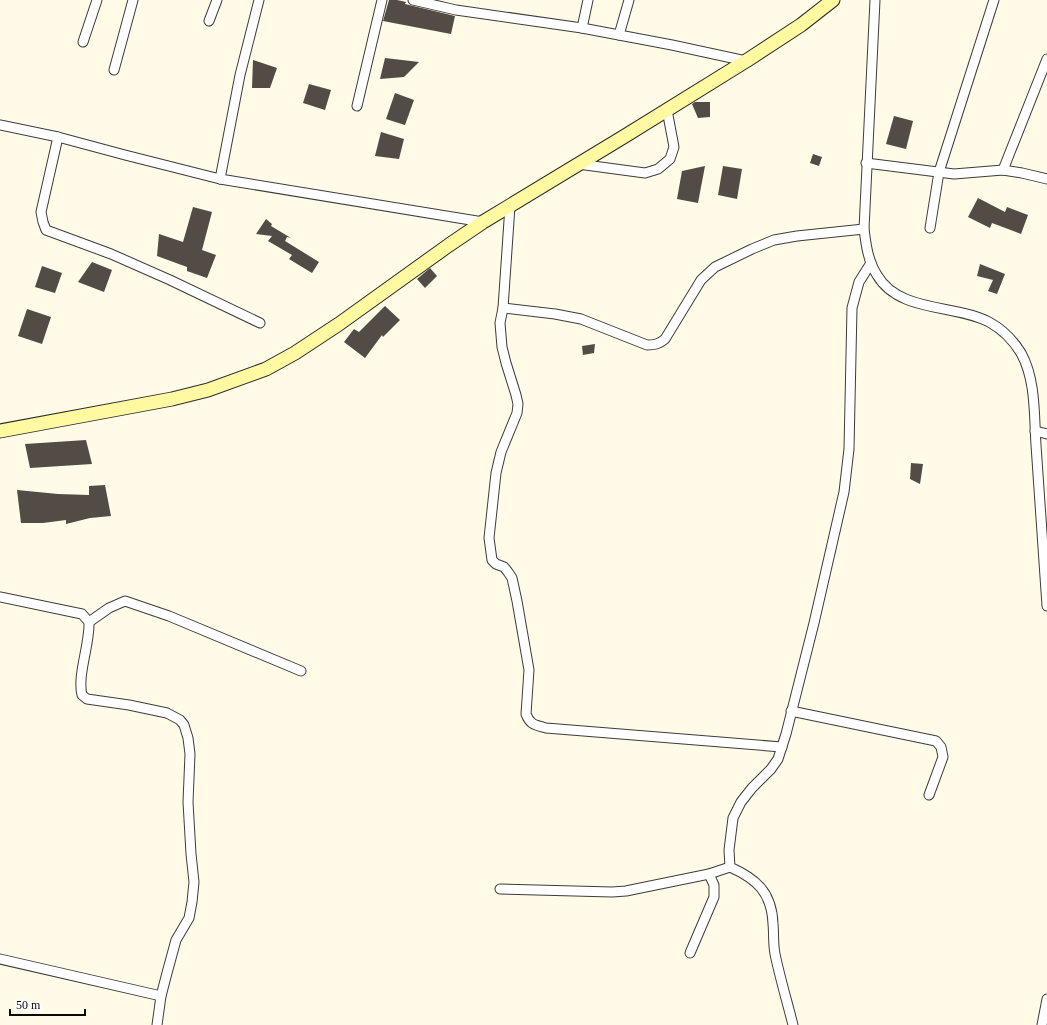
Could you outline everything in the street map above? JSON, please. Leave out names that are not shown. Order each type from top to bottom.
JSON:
[{"type":"main road","points":[[0,431],[172,399],[208,390],[266,368],[295,353],[483,222],[746,61],[801,25],[833,0]]},
{"type":"street","points":[[83,42],[96,0]]},
{"type":"street","points":[[114,70],[133,0]]},
{"type":"street","points":[[209,21],[217,0]]},
{"type":"street","points":[[220,179],[240,75],[259,0]]},
{"type":"street","points":[[357,106],[382,0]]},
{"type":"street","points":[[413,0],[456,10],[582,28],[746,61]]},
{"type":"street","points":[[582,28],[588,0]]},
{"type":"street","points":[[619,35],[629,0]]},
{"type":"street","points":[[875,0],[866,163],[864,229],[867,251],[877,276],[884,285],[908,300],[987,321],[1001,329],[1011,340],[1027,366],[1033,400],[1047,606]]},
{"type":"street","points":[[930,228],[939,172],[994,0]]},
{"type":"street","points":[[1003,170],[1047,59]]},
{"type":"street","points":[[578,164],[645,173],[658,170],[670,159],[674,147],[667,110]]},
{"type":"street","points":[[0,125],[58,136],[220,179],[483,222]]},
{"type":"street","points":[[58,136],[41,212],[46,230],[112,254],[260,323]]},
{"type":"street","points":[[866,163],[954,174],[1003,170],[1047,179]]},
{"type":"street","points":[[510,206],[504,308],[500,323],[502,347],[518,404],[517,413],[501,452],[496,473],[489,538],[492,560],[496,564],[504,567],[512,578],[517,601],[529,670],[526,714],[528,720],[534,725],[546,728],[782,747]]},
{"type":"street","points":[[504,308],[555,314],[581,319],[647,344],[654,345],[665,339],[701,280],[715,267],[774,240],[864,229]]},
{"type":"street","points":[[730,867],[729,850],[733,818],[741,802],[752,788],[771,769],[778,759],[814,623],[844,492],[849,449],[852,308],[859,282],[871,263]]},
{"type":"street","points":[[1035,431],[1047,434]]},
{"type":"street","points":[[0,597],[82,614],[89,622],[90,631],[81,683],[82,695],[87,699],[129,705],[167,713],[180,720],[184,725],[188,738],[190,754],[188,802],[194,882],[189,918],[176,940],[161,996],[157,1025]]},
{"type":"street","points":[[89,622],[108,608],[125,601],[169,616],[301,671]]},
{"type":"street","points":[[791,711],[936,742],[941,747],[943,757],[929,795]]},
{"type":"street","points":[[500,889],[612,892],[626,891],[709,874],[730,867],[749,876],[761,888],[768,898],[772,908],[774,946],[780,982],[793,1025]]},
{"type":"street","points":[[690,953],[714,897],[714,885],[709,874]]},
{"type":"street","points":[[0,959],[161,996]]},
{"type":"street","points":[[1042,1025],[1047,999]]},
{"type":"building","points":[[389,0],[406,2],[405,4],[455,16],[451,34],[383,21]]},
{"type":"building","points":[[385,58],[419,62],[404,77],[380,79]]},
{"type":"building","points":[[253,60],[277,68],[270,88],[252,88]]},
{"type":"building","points":[[309,84],[331,90],[325,110],[303,103]]},
{"type":"building","points":[[395,93],[414,100],[405,125],[386,119]]},
{"type":"building","points":[[695,102],[710,102],[710,117],[698,118],[692,104]]},
{"type":"building","points":[[894,116],[913,121],[906,149],[886,144]]},
{"type":"building","points":[[381,132],[404,139],[399,159],[375,156]]},
{"type":"building","points":[[813,154],[822,157],[819,166],[810,163]]},
{"type":"building","points":[[705,166],[698,203],[677,199],[682,171]]},
{"type":"building","points":[[723,166],[742,169],[737,199],[718,195]]},
{"type":"building","points":[[978,198],[1005,212],[1007,207],[1028,215],[1021,234],[992,223],[990,228],[968,217]]},
{"type":"building","points":[[193,207],[212,212],[202,250],[216,255],[207,278],[187,271],[187,267],[157,256],[159,234],[183,242]]},
{"type":"building","points":[[266,219],[272,224],[271,226],[291,238],[287,237],[285,241],[319,262],[312,273],[289,259],[292,255],[268,241],[272,236],[256,234]]},
{"type":"building","points":[[92,262],[112,270],[104,292],[78,282]]},
{"type":"building","points":[[980,264],[1005,274],[997,294],[988,291],[993,280],[977,276]]},
{"type":"building","points":[[42,266],[62,273],[55,293],[35,287]]},
{"type":"building","points":[[430,268],[437,276],[425,288],[417,279]]},
{"type":"building","points":[[385,306],[400,320],[383,337],[382,335],[365,358],[344,342],[354,329],[359,332]]},
{"type":"building","points":[[27,309],[51,317],[42,344],[18,336]]},
{"type":"building","points":[[595,344],[594,353],[583,355],[582,346]]},
{"type":"building","points":[[86,440],[92,464],[30,468],[25,444]]},
{"type":"building","points":[[911,463],[923,464],[920,484],[910,479]]},
{"type":"building","points":[[105,485],[111,516],[90,518],[66,524],[66,520],[43,523],[21,523],[17,490],[89,495],[89,486]]}]
